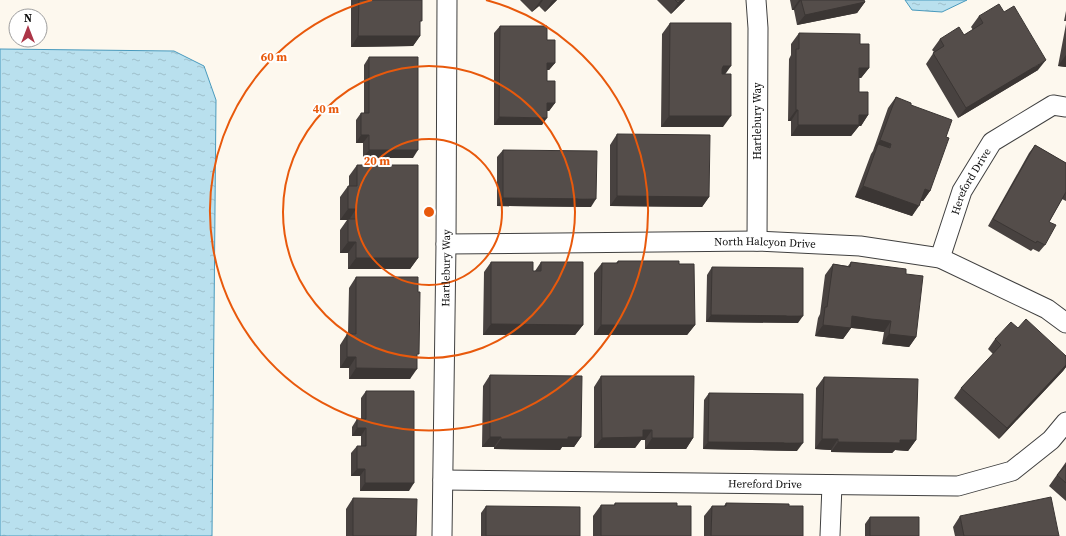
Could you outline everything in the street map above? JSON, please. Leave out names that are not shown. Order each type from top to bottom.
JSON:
[{"type":"street","name":"Hartlebury Way","points":[[442,536],[446,244],[447,0]]},
{"type":"street","name":"Hartlebury Way","points":[[756,0],[758,28],[757,242]]},
{"type":"street","name":"Hereford Drive","points":[[940,258],[962,191],[992,142],[1053,105],[1066,107]]},
{"type":"street","name":"North Halcyon Drive","points":[[446,244],[757,242],[860,246],[940,258],[1047,309],[1066,323]]},
{"type":"street","name":"Hereford Drive","points":[[442,480],[958,486],[1012,471],[1051,440],[1066,422]]},
{"type":"street","points":[[830,536],[832,485]]},
{"type":"water","points":[[905,0],[967,0],[942,12],[912,10]]},
{"type":"water","points":[[0,49],[174,51],[204,66],[216,100],[212,536],[0,536]]},
{"type":"building","points":[[359,0],[422,0],[420,36],[358,36]]},
{"type":"building","points":[[801,0],[864,0],[865,2],[805,15]]},
{"type":"building","points":[[999,4],[1004,12],[1014,6],[1046,60],[966,108],[933,53],[944,46],[940,39],[959,27],[964,35],[983,23],[979,16]]},
{"type":"building","points":[[670,23],[731,23],[731,66],[723,66],[722,74],[731,74],[731,116],[669,116]]},
{"type":"building","points":[[500,26],[547,26],[547,40],[555,40],[555,63],[547,63],[547,81],[555,81],[555,103],[547,103],[547,118],[499,117]]},
{"type":"building","points":[[799,33],[860,34],[860,44],[869,44],[869,68],[859,68],[859,92],[868,92],[868,115],[859,115],[859,125],[798,125],[798,110],[796,110],[796,49],[799,49]]},
{"type":"building","points":[[369,57],[418,57],[418,150],[369,150],[369,135],[361,135],[361,113],[369,113]]},
{"type":"building","points":[[896,97],[911,103],[911,105],[952,120],[946,137],[949,138],[930,191],[925,189],[919,206],[863,186],[878,144],[890,148],[891,144],[880,140]]},
{"type":"building","points":[[617,134],[710,135],[709,197],[617,196]]},
{"type":"building","points":[[1035,145],[1066,163],[1066,192],[1049,222],[1056,225],[1045,245],[1037,241],[1036,243],[993,219]]},
{"type":"building","points":[[503,150],[597,151],[596,199],[503,198]]},
{"type":"building","points":[[357,165],[418,165],[418,258],[356,258],[356,242],[348,242],[348,219],[356,219],[356,209],[348,209],[348,186],[357,186]]},
{"type":"building","points":[[618,261],[679,261],[679,264],[694,264],[695,325],[601,325],[602,263],[618,263]]},
{"type":"building","points":[[491,262],[533,262],[533,271],[541,271],[541,262],[583,262],[583,325],[491,324]]},
{"type":"building","points":[[851,262],[906,269],[906,274],[923,276],[916,337],[889,334],[891,321],[852,316],[851,328],[823,325],[833,264],[850,267]]},
{"type":"building","points":[[712,267],[803,268],[803,316],[711,315]]},
{"type":"building","points":[[356,277],[418,277],[418,292],[420,292],[419,354],[417,354],[417,369],[356,368],[356,357],[347,357],[347,334],[356,334]]},
{"type":"building","points":[[1026,319],[1066,356],[1066,365],[1007,428],[961,388],[1001,345],[995,339],[1011,322],[1018,328]]},
{"type":"building","points":[[490,375],[582,376],[581,437],[568,437],[568,439],[501,439],[501,437],[490,437]]},
{"type":"building","points":[[601,376],[694,376],[693,438],[652,438],[652,430],[643,430],[643,437],[602,438]]},
{"type":"building","points":[[824,377],[918,379],[916,440],[900,440],[900,443],[838,442],[838,439],[822,439]]},
{"type":"building","points":[[366,391],[414,391],[414,483],[365,483],[365,469],[357,469],[357,446],[366,446],[366,428],[357,428],[357,419],[366,419]]},
{"type":"building","points":[[709,393],[803,394],[803,443],[708,442]]},
{"type":"building","points":[[1066,465],[1066,483],[1057,475]]},
{"type":"building","points":[[1051,497],[1059,536],[964,536],[960,516]]},
{"type":"building","points":[[353,498],[417,499],[416,536],[353,536]]},
{"type":"building","points":[[615,503],[677,503],[677,506],[691,506],[691,536],[601,536],[601,505],[615,505]]},
{"type":"building","points":[[726,503],[789,504],[789,506],[803,506],[803,536],[711,536],[712,506],[726,506]]},
{"type":"building","points":[[486,506],[580,507],[580,536],[486,536]]},
{"type":"building","points":[[870,517],[919,517],[919,536],[870,536]]}]
